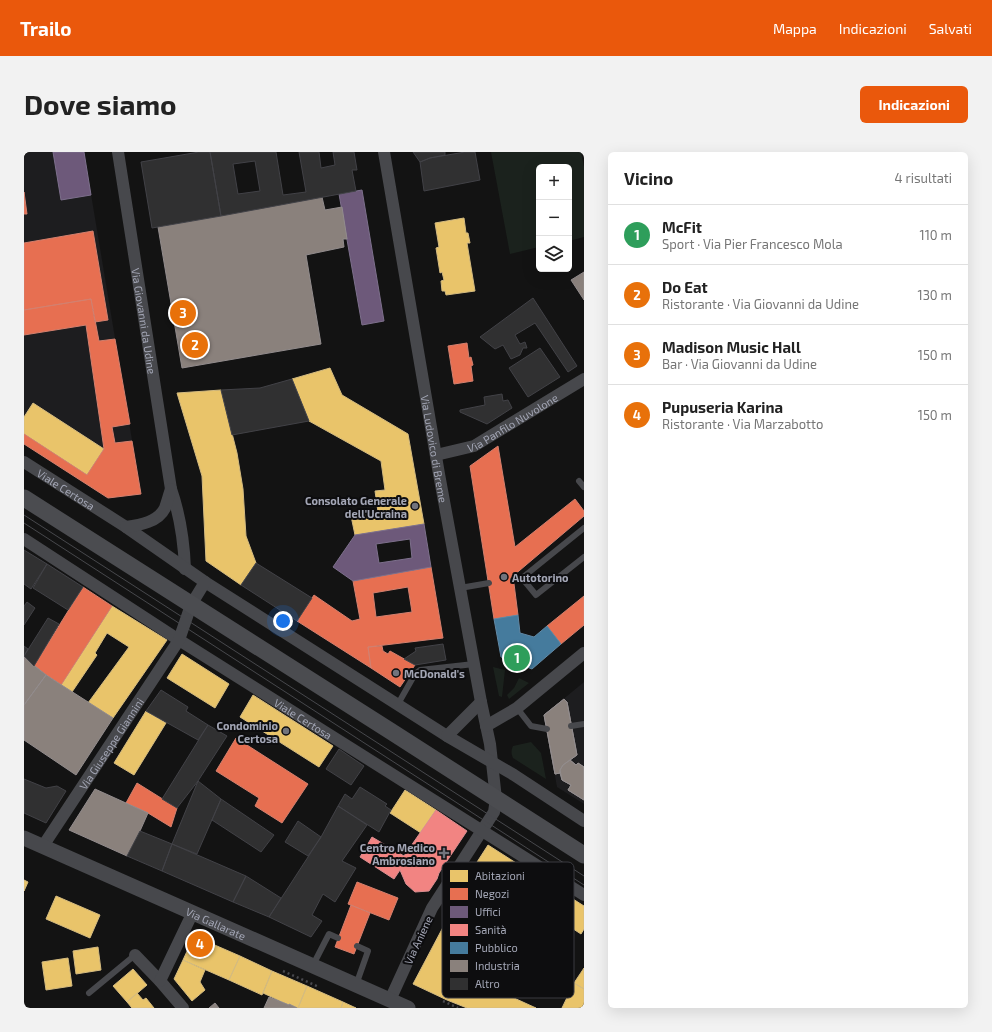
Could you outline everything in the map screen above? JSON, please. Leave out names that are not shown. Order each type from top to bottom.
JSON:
[{"type":"main road","points":[[24,498],[584,855]]},
{"type":"street","name":"Via Giovanni da Udine","points":[[118,152],[170,489],[178,509],[184,550],[185,569]]},
{"type":"street","name":"Via Ludovico di Breme","points":[[384,152],[436,455],[492,761]]},
{"type":"street","name":"Via Panfilo Nuvolone","points":[[436,455],[474,446],[584,379]]},
{"type":"street","name":"Viale Certosa","points":[[24,462],[126,527],[205,582],[447,736],[492,761],[584,821]]},
{"type":"street","name":"Via Giovanni da Udine","points":[[126,527],[144,525],[156,518],[164,509],[170,489]]},
{"type":"street","name":"Viale Certosa","points":[[24,539],[179,640],[532,862]]},
{"type":"street","name":"Via Giuseppe Giannini","points":[[43,846],[179,640],[191,605],[205,582]]},
{"type":"street","points":[[486,726],[517,708],[584,653]]},
{"type":"street","points":[[447,736],[481,702]]},
{"type":"street","points":[[492,761],[496,799]]},
{"type":"street","name":"Via Aniene","points":[[461,862],[494,812],[496,799]]},
{"type":"street","name":"Via Gallarate","points":[[24,838],[408,1008]]},
{"type":"street","name":"Viale Certosa","points":[[574,889],[584,895]]},
{"type":"street","name":"Via Aniene","points":[[390,1000],[432,908],[442,892]]},
{"type":"street","points":[[160,981],[193,912]]},
{"type":"street","points":[[135,955],[160,981],[182,1008]]},
{"type":"lane","points":[[579,481],[584,487]]},
{"type":"lane","points":[[513,580],[522,578],[584,528]]},
{"type":"lane","points":[[522,578],[536,596],[584,557]]},
{"type":"lane","points":[[460,588],[489,583]]},
{"type":"lane","points":[[398,704],[415,674],[420,670],[474,664]]},
{"type":"lane","points":[[517,708],[531,726],[547,729]]},
{"type":"lane","points":[[571,726],[584,724]]},
{"type":"lane","points":[[312,966],[329,934],[338,938]]},
{"type":"lane","points":[[356,985],[368,951],[357,946]]},
{"type":"lane","points":[[90,993],[135,955]]},
{"type":"path","points":[[283,971],[319,987]]},
{"type":"path","points":[[443,1001],[458,1008]]},
{"type":"shaded area","points":[[24,152],[84,152],[141,494],[108,498],[24,444]]},
{"type":"shaded area","points":[[491,152],[581,152],[584,167],[584,237],[572,240],[572,164],[536,164],[536,248],[510,254]]},
{"type":"shaded area","points":[[493,667],[505,670],[502,697],[499,696]]},
{"type":"shaded area","points":[[519,678],[529,683],[509,699],[507,695],[514,688]]},
{"type":"shaded area","points":[[584,682],[584,804],[557,787],[544,715]]},
{"type":"shaded area","points":[[531,742],[541,753],[546,779],[512,756],[513,746]]},
{"type":"building: Abitazioni","points":[[464,218],[466,233],[468,233],[470,243],[467,243],[475,291],[446,295],[445,291],[442,291],[441,281],[444,280],[442,272],[440,273],[436,248],[439,247],[435,223]]},
{"type":"building: Abitazioni","points":[[330,368],[342,395],[408,434],[424,524],[355,535],[351,516],[378,512],[375,491],[385,490],[381,461],[309,421],[292,379]]},
{"type":"building: Abitazioni","points":[[221,390],[237,453],[243,489],[246,536],[256,563],[241,585],[206,561],[202,476],[177,393]]},
{"type":"building: Abitazioni","points":[[33,403],[104,449],[87,475],[24,434],[24,417]]},
{"type":"building: Abitazioni","points":[[112,606],[167,640],[113,718],[88,703],[129,647],[107,633],[95,653],[97,655],[72,692],[61,685]]},
{"type":"building: Abitazioni","points":[[182,654],[229,684],[215,708],[167,678]]},
{"type":"building: Abitazioni","name":"Condominio Certosa","points":[[253,695],[333,746],[319,767],[240,717]]},
{"type":"building: Abitazioni","points":[[146,711],[166,723],[134,775],[114,763]]},
{"type":"building: Abitazioni","points":[[405,790],[436,810],[421,833],[390,813]]},
{"type":"building: Abitazioni","points":[[488,845],[513,861],[512,862],[477,862]]},
{"type":"building: Abitazioni","points":[[24,880],[28,882],[24,891]]},
{"type":"building: Abitazioni","points":[[56,896],[100,915],[90,938],[46,919]]},
{"type":"building: Abitazioni","points":[[574,900],[584,906],[584,929],[581,934],[574,929]]},
{"type":"building: Abitazioni","points":[[442,929],[442,998],[413,984]]},
{"type":"building: Abitazioni","points":[[194,936],[240,956],[229,980],[183,960]]},
{"type":"building: Abitazioni","points":[[98,947],[101,970],[76,974],[73,951]]},
{"type":"building: Abitazioni","points":[[240,956],[272,971],[262,995],[229,980]]},
{"type":"building: Abitazioni","points":[[68,958],[72,986],[46,990],[42,962]]},
{"type":"building: Abitazioni","points":[[183,960],[205,970],[200,982],[205,990],[192,1001],[174,979]]},
{"type":"building: Abitazioni","points":[[584,968],[584,989],[574,983]]},
{"type":"building: Abitazioni","points":[[133,969],[147,985],[127,1002],[113,986]]},
{"type":"building: Abitazioni","points":[[272,971],[307,986],[298,1008],[263,993]]},
{"type":"building: Abitazioni","points":[[574,983],[584,989],[584,1008],[562,1008],[567,998],[574,998]]},
{"type":"building: Abitazioni","points":[[307,986],[343,1002],[341,1008],[298,1008]]},
{"type":"building: Abitazioni","points":[[137,993],[143,1000],[146,998],[154,1008],[132,1008],[127,1002]]},
{"type":"building: Abitazioni","points":[[448,998],[514,998],[536,1008],[467,1008],[447,1000]]},
{"type":"building: Abitazioni","points":[[343,1002],[356,1008],[341,1008]]},
{"type":"building: Negozi","points":[[24,192],[27,214],[24,214]]},
{"type":"building: Negozi","points":[[93,231],[108,320],[95,322],[91,299],[24,310],[24,243]]},
{"type":"building: Negozi","points":[[91,299],[99,341],[115,339],[130,424],[112,427],[115,443],[132,441],[141,494],[108,498],[24,444],[24,434],[87,475],[104,449],[86,325],[24,335],[24,310]]},
{"type":"building: Negozi","points":[[467,343],[469,358],[471,357],[473,365],[471,366],[473,381],[454,384],[448,346]]},
{"type":"building: Negozi","points":[[498,446],[515,547],[575,499],[584,511],[584,516],[513,576],[518,615],[494,619],[470,466]]},
{"type":"building: Negozi","points":[[431,567],[443,638],[368,647],[371,668],[297,621],[314,595],[352,621],[360,619],[353,581]],"holes":[[[408,587],[412,612],[376,617],[373,593]]]},
{"type":"building: Negozi","points":[[83,587],[112,606],[61,685],[34,666]]},
{"type":"building: Negozi","points":[[584,596],[584,625],[561,644],[547,626]]},
{"type":"building: Negozi","points":[[382,646],[383,651],[388,654],[390,651],[415,665],[400,687],[371,668],[368,647]]},
{"type":"building: Negozi","points":[[236,738],[308,784],[282,823],[255,806],[259,798],[216,771]]},
{"type":"building: Negozi","points":[[137,783],[177,808],[171,827],[148,813],[126,803]]},
{"type":"building: Negozi","points":[[357,882],[398,898],[389,920],[348,904]]},
{"type":"building: Negozi","points":[[351,905],[370,913],[354,954],[335,947]]},
{"type":"building: Uffici","points":[[53,152],[84,152],[91,195],[61,200]]},
{"type":"building: Uffici","points":[[362,190],[384,321],[362,325],[339,194]]},
{"type":"building: Uffici","points":[[424,524],[431,567],[353,581],[333,567],[355,535]],"holes":[[[410,539],[412,558],[379,563],[376,544]]]},
{"type":"building: Sanità","points":[[436,810],[467,831],[446,862],[442,862],[442,868],[429,891],[415,892],[406,884],[400,870],[394,879],[360,857],[372,837],[404,856]]},
{"type":"building: Pubblico","points":[[518,615],[520,633],[534,637],[547,626],[561,644],[532,669],[501,657],[494,619]]},
{"type":"building: Industria","points":[[322,197],[325,210],[342,207],[347,239],[343,239],[344,247],[306,255],[321,344],[182,368],[158,227]]},
{"type":"building: Industria","points":[[584,272],[584,300],[571,280]]},
{"type":"building: Industria","points":[[24,657],[46,675],[24,705]]},
{"type":"building: Industria","points":[[46,675],[113,718],[76,775],[24,740],[24,705]]},
{"type":"building: Industria","points":[[564,699],[567,702],[577,755],[570,760],[576,765],[578,763],[584,767],[584,800],[568,790],[571,785],[562,780],[560,773],[555,774],[544,715]]},
{"type":"building: Industria","points":[[564,699],[567,702],[577,755],[563,765],[560,773],[555,774],[544,715]]},
{"type":"building: Industria","points":[[570,760],[576,765],[578,763],[584,767],[584,800],[568,790],[571,785],[562,780],[560,770],[563,765]]},
{"type":"building: Industria","points":[[95,789],[148,813],[127,856],[69,830]]},
{"type":"building: Industria","points":[[269,997],[289,1004],[297,1008],[264,1008]]},
{"type":"building: Industria","points":[[215,1003],[219,1008],[209,1008]]},
{"type":"building: Altro","points":[[199,152],[210,152],[221,216],[152,228],[141,162]]},
{"type":"building: Altro","points":[[210,152],[276,152],[283,195],[306,192],[299,152],[319,152],[321,168],[335,165],[333,152],[354,152],[357,170],[352,170],[356,191],[221,216]],"holes":[[[255,161],[260,191],[238,194],[233,164]]]},
{"type":"building: Altro","points":[[413,152],[445,152],[445,155],[420,162]]},
{"type":"building: Altro","points":[[465,152],[475,152],[480,180],[424,191],[420,162],[430,158]]},
{"type":"building: Altro","points":[[533,298],[577,366],[568,372],[535,323],[515,335],[520,344],[525,342],[527,348],[523,348],[520,355],[511,359],[503,345],[495,349],[480,337]]},
{"type":"building: Altro","points":[[540,348],[560,377],[528,397],[509,368]]},
{"type":"building: Altro","points":[[292,379],[309,421],[232,435],[221,390],[260,388]]},
{"type":"building: Altro","points":[[502,394],[503,401],[508,400],[512,408],[487,424],[460,412],[460,410],[485,405],[484,397]]},
{"type":"building: Altro","points":[[24,550],[47,564],[31,589],[24,584]]},
{"type":"building: Altro","points":[[256,563],[312,598],[297,621],[241,585]]},
{"type":"building: Altro","points":[[47,564],[83,587],[68,610],[33,588]]},
{"type":"building: Altro","points":[[27,602],[35,608],[24,625],[24,606]]},
{"type":"building: Altro","points":[[48,618],[59,624],[34,666],[24,656]]},
{"type":"building: Altro","points":[[443,644],[446,660],[415,665],[404,659],[416,651],[415,648]]},
{"type":"building: Altro","points":[[24,646],[28,649],[24,656]]},
{"type":"building: Altro","points":[[161,690],[188,707],[186,711],[208,725],[198,740],[146,711]]},
{"type":"building: Altro","points":[[208,725],[227,736],[198,781],[177,808],[162,799]]},
{"type":"building: Altro","points":[[339,749],[364,766],[351,785],[326,769]]},
{"type":"building: Altro","points":[[24,779],[46,788],[57,786],[66,791],[46,823],[24,813]]},
{"type":"building: Altro","points":[[198,781],[221,799],[197,854],[172,844]]},
{"type":"building: Altro","points":[[360,787],[387,804],[385,806],[391,810],[379,832],[338,806],[345,794],[352,799]]},
{"type":"building: Altro","points":[[221,799],[274,835],[261,852],[212,820]]},
{"type":"building: Altro","points":[[338,806],[367,825],[342,861],[356,868],[335,902],[323,894],[312,915],[322,921],[311,937],[269,917],[321,837]]},
{"type":"building: Altro","points":[[298,821],[321,837],[308,856],[285,842]]},
{"type":"building: Altro","points":[[140,831],[172,844],[162,871],[127,856]]},
{"type":"building: Altro","points":[[172,844],[246,876],[233,902],[162,871]]},
{"type":"building: Altro","points":[[246,876],[281,898],[269,917],[233,902]]},
{"type":"tram line","points":[[24,515],[562,862]]},
{"type":"tram line","points":[[24,523],[548,862]]},
{"type":"tram line","points":[[574,870],[584,876]]},
{"type":"tram line","points":[[574,879],[584,885]]},
{"type":"place","name":"Madison Music Hall","points":[[183,313]]},
{"type":"place","name":"Do Eat","points":[[195,345]]},
{"type":"place","name":"Consolato Generale dell'Ucraina","points":[[415,506]]},
{"type":"place","name":"Autotorino","points":[[504,577]]},
{"type":"place","name":"McFit","points":[[517,658]]},
{"type":"place","name":"McDonald's","points":[[396,673]]},
{"type":"place","name":"Condominio Certosa","points":[[286,731]]},
{"type":"place","name":"Centro Medico Ambrosiano","points":[[444,853]]},
{"type":"place","name":"Pupuseria Karina","points":[[200,944]]}]
